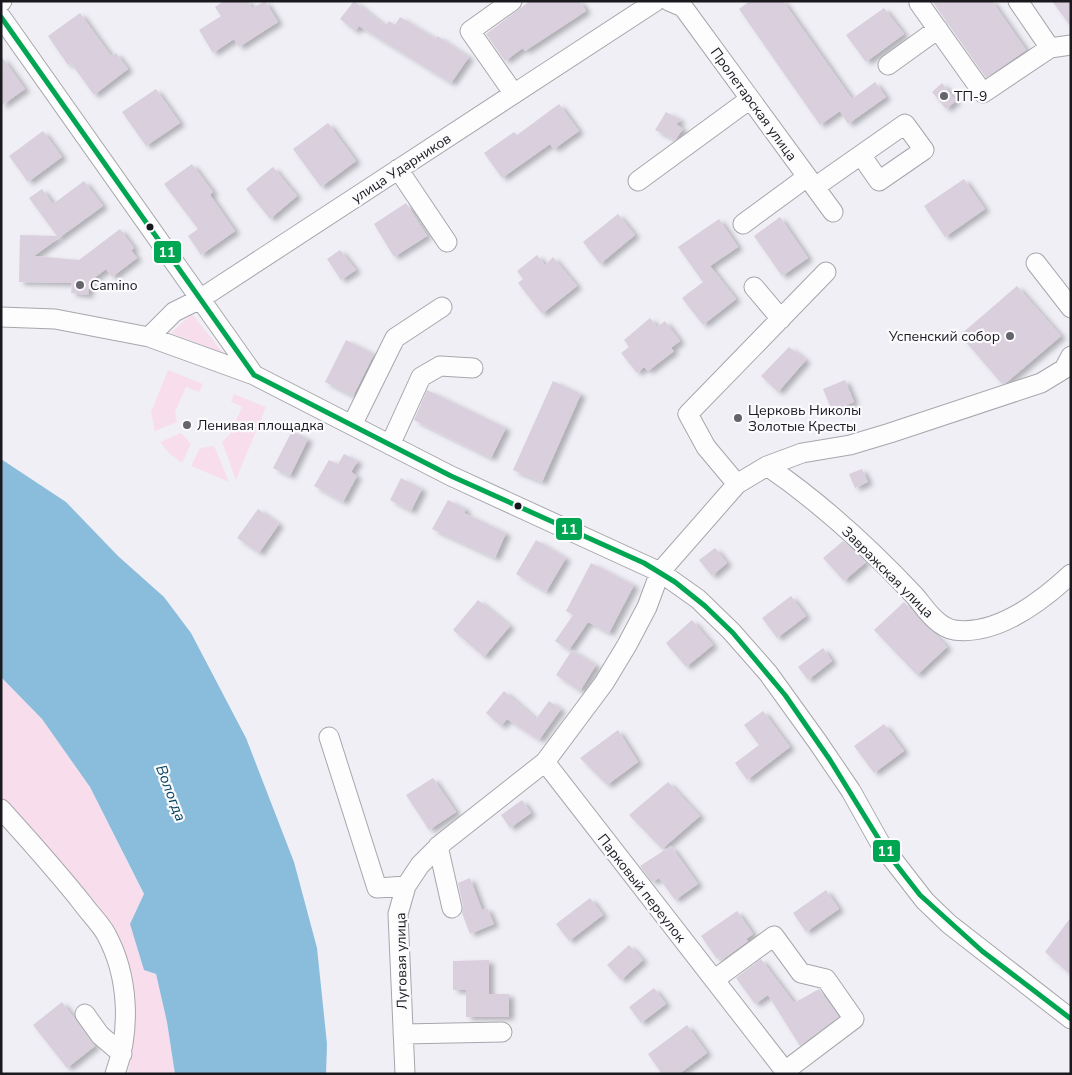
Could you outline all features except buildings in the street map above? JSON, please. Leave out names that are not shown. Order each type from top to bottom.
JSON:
[{"type":"street","name":"улица Ударников","points":[[149,337],[174,312],[200,299],[656,1]]},
{"type":"street","name":"Пролетарская улица","points":[[669,1],[683,8],[833,212]]},
{"type":"street","points":[[1018,1],[1050,48]]},
{"type":"street","points":[[506,3],[470,31],[514,94]]},
{"type":"street","points":[[920,3],[983,92],[1050,48],[1071,45]]},
{"type":"street","points":[[1,17],[254,375]]},
{"type":"street","points":[[888,65],[938,29]]},
{"type":"street","points":[[638,181],[750,99]]},
{"type":"street","points":[[743,224],[811,182],[861,155]]},
{"type":"street","points":[[398,170],[447,242]]},
{"type":"street","points":[[1036,263],[1071,308]]},
{"type":"street","points":[[737,484],[706,446],[688,414],[826,272]]},
{"type":"street","points":[[754,287],[781,319]]},
{"type":"street","points":[[352,425],[395,338],[442,307]]},
{"type":"street","points":[[1,317],[55,319],[149,337],[254,375],[451,476],[660,572],[705,606],[731,631],[768,673],[850,791],[880,843],[924,901],[949,924],[1069,1012]]},
{"type":"street","points":[[545,762],[604,683],[627,645],[647,607],[660,572],[737,484],[767,466],[802,453],[850,445],[1041,383],[1064,369],[1071,356]]},
{"type":"street","points":[[390,445],[421,377],[440,366],[473,368]]},
{"type":"street","name":"Завражская улица","points":[[767,466],[800,488],[827,510],[906,586],[937,621],[953,630],[975,629],[1003,622],[1030,607],[1071,574]]},
{"type":"street","points":[[329,737],[377,888],[398,914]]},
{"type":"street","name":"Луговая улица","points":[[405,1074],[398,914],[406,886],[420,865],[438,846],[545,762]]},
{"type":"street","name":"Парковый переулок","points":[[545,762],[714,980],[786,1071],[854,1019],[826,979],[801,973],[774,936],[714,980]]},
{"type":"street","points":[[1,809],[60,875],[106,934],[122,975],[126,1023],[122,1054],[115,1074]]},
{"type":"street","points":[[438,846],[452,908]]},
{"type":"street","points":[[377,888],[406,886]]},
{"type":"street","points":[[85,1014],[100,1034],[122,1054]]},
{"type":"street","points":[[403,1034],[502,1032]]},
{"type":"shaded area","points":[[192,314],[223,353],[171,333]]},
{"type":"shaded area","points":[[168,370],[203,384],[199,392],[186,387],[175,412],[177,422],[155,431],[151,412]]},
{"type":"shaded area","points":[[234,394],[266,407],[236,480],[222,442],[230,434],[242,407],[231,402]]},
{"type":"shaded area","points":[[181,433],[191,444],[182,463],[170,454],[160,442]]},
{"type":"shaded area","points":[[214,446],[229,482],[191,466],[200,448]]},
{"type":"shaded area","points":[[1,677],[42,719],[90,787],[144,895],[130,925],[156,974],[167,1022],[175,1073],[128,1074],[133,1036],[132,1005],[65,871],[1,798]]},
{"type":"water","name":"Вологда","points":[[1,459],[66,502],[118,556],[164,597],[191,633],[246,738],[294,862],[317,948],[327,1044],[326,1074],[175,1074],[167,1022],[156,974],[144,970],[130,924],[144,894],[90,787],[42,719],[1,677]]},
{"type":"transit line","name":"11","points":[[1,17],[254,375],[451,476],[644,563],[675,582],[705,606],[733,633],[785,695],[830,760],[888,854],[920,895],[982,951],[1071,1019]]},
{"type":"place","name":"ТП-9","points":[[944,96]]},
{"type":"place","name":"Camino","points":[[80,285]]},
{"type":"place","name":"Успенский собор","points":[[1010,336]]},
{"type":"place","name":"Церковь Николы Золотые Кресты","points":[[738,418]]},
{"type":"place","name":"Ленивая площадка","points":[[187,425]]}]
